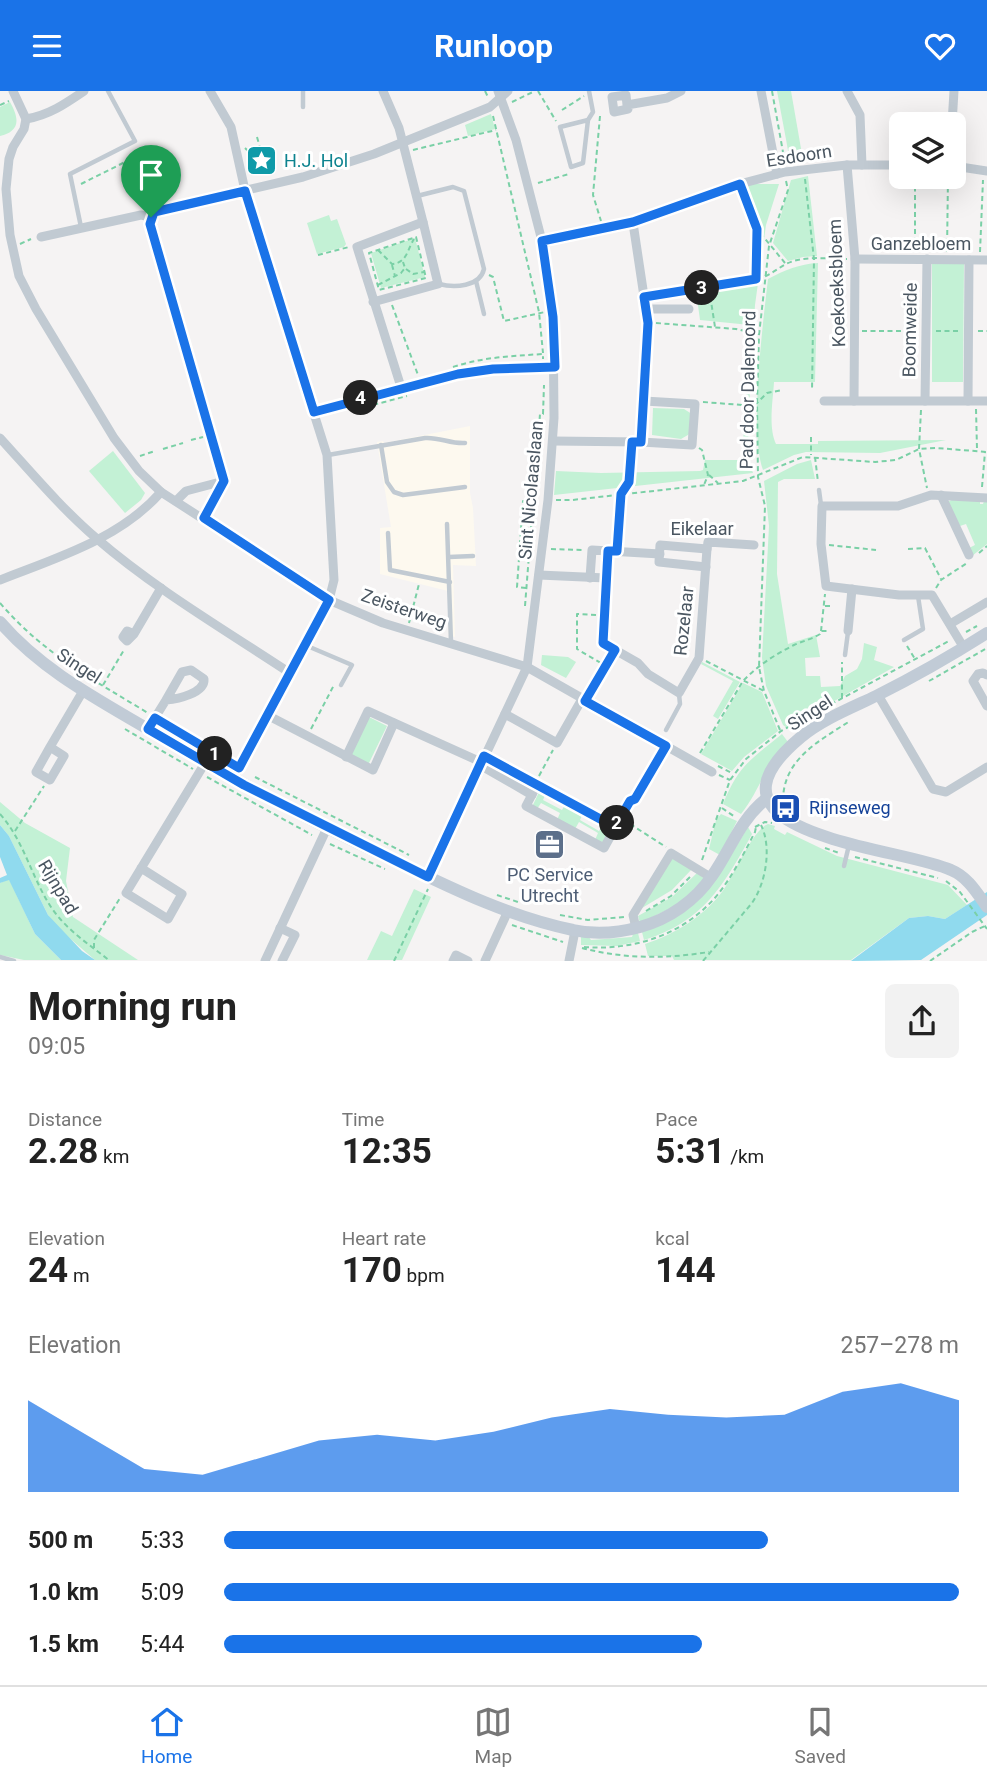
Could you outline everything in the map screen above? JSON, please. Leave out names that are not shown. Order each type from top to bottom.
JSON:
[{"type":"street","points":[[13,91],[26,119],[55,111],[84,91]]},
{"type":"street","points":[[209,91],[231,127],[245,191],[327,455],[334,580],[329,600],[236,773]]},
{"type":"street","points":[[373,302],[438,284],[402,143],[390,104],[383,91]]},
{"type":"street","points":[[627,105],[667,98],[681,91]]},
{"type":"street","points":[[761,91],[781,173]]},
{"type":"street","points":[[847,91],[860,115],[862,165]]},
{"type":"street","points":[[952,112],[954,91]]},
{"type":"street","points":[[204,518],[224,481],[153,234],[151,217],[156,211],[332,169],[491,107],[502,93]]},
{"type":"street","name":"Sint Nicolaaslaan","points":[[428,883],[527,667],[548,500],[555,367],[552,311],[542,241],[502,93]]},
{"type":"street","name":"Zeisterweg","points":[[26,119],[24,129],[4,170],[12,248],[25,290],[114,438],[139,471],[161,492],[329,600],[407,631],[527,667],[712,772]]},
{"type":"street","name":"Esdoorn","points":[[542,241],[633,222],[740,184],[781,173],[846,165],[889,165]]},
{"type":"street","name":"Koekoeksbloem","points":[[846,165],[855,259],[854,401]]},
{"type":"street","points":[[966,168],[985,170]]},
{"type":"street","points":[[41,237],[141,215],[151,217]]},
{"type":"street","points":[[401,387],[358,247],[423,222]]},
{"type":"street","points":[[633,222],[648,323],[643,401],[637,442]]},
{"type":"street","name":"Ganzebloem","points":[[855,259],[984,260]]},
{"type":"street","name":"Boomweide","points":[[923,401],[928,260]]},
{"type":"street","points":[[824,401],[977,401],[969,331],[969,260]]},
{"type":"street","points":[[646,309],[689,309]]},
{"type":"street","points":[[314,412],[421,382],[493,369],[555,367]]},
{"type":"street","points":[[553,441],[692,445],[695,404],[643,401]]},
{"type":"street","points":[[0,438],[58,503],[98,540],[161,588],[290,673]]},
{"type":"street","points":[[176,501],[186,491],[224,481]]},
{"type":"street","points":[[0,580],[98,540],[148,506],[161,492]]},
{"type":"street","points":[[965,647],[932,594],[899,595],[826,586],[821,544],[821,506],[898,506],[931,495],[984,498]]},
{"type":"street","points":[[942,495],[973,557]]},
{"type":"street","name":"Eikelaar","points":[[706,567],[659,562],[660,545],[706,548],[708,542],[754,545]]},
{"type":"street","name":"Rozelaar","points":[[678,692],[699,658],[706,548]]},
{"type":"street","points":[[590,578],[592,550]]},
{"type":"street","name":"Eikelaar","points":[[592,550],[660,554]]},
{"type":"street","points":[[613,551],[606,578],[603,643],[638,663],[648,674],[678,692]]},
{"type":"street","points":[[539,575],[606,578]]},
{"type":"street","points":[[134,634],[161,588]]},
{"type":"street","points":[[848,631],[852,589]]},
{"type":"street","points":[[950,624],[987,602]]},
{"type":"street","name":"Singel","points":[[0,622],[29,653],[83,691],[152,723],[205,763],[236,773],[327,828],[428,883],[575,931],[605,933],[677,911],[700,891],[712,878],[748,815],[766,799],[764,788],[771,773],[801,737],[832,717],[878,695],[987,633]]},
{"type":"street","points":[[987,675],[978,674],[973,681],[987,706]]},
{"type":"street","points":[[50,747],[64,756],[50,781],[36,772],[50,747],[83,691]]},
{"type":"street","points":[[878,695],[933,789],[946,792],[987,768]]},
{"type":"street","points":[[152,723],[166,699]]},
{"type":"street","points":[[505,713],[558,741],[584,700]]},
{"type":"street","points":[[346,757],[368,711],[482,761],[532,795]]},
{"type":"street","points":[[267,715],[373,770],[394,723]]},
{"type":"street","points":[[618,822],[537,785],[526,806],[604,848],[630,801],[639,793],[666,746]]},
{"type":"street","points":[[141,868],[182,894],[168,919],[126,893],[141,868],[205,763]]},
{"type":"street","points":[[766,799],[780,814],[801,827],[849,844],[952,870],[968,881],[971,895],[987,907]]},
{"type":"street","points":[[265,961],[327,828]]},
{"type":"street","points":[[635,922],[671,853],[712,878]]},
{"type":"street","points":[[485,961],[508,911]]},
{"type":"street","points":[[280,928],[295,935],[282,961]]},
{"type":"street","points":[[569,961],[575,931]]},
{"type":"street","points":[[453,961],[456,955],[468,961]]},
{"type":"lane","points":[[81,228],[70,174],[135,141],[108,91]]},
{"type":"lane","points":[[303,91],[303,107]]},
{"type":"lane","points":[[588,120],[561,127],[571,167],[583,163],[588,120],[593,112],[589,91]]},
{"type":"lane","points":[[416,196],[453,187],[464,191],[484,272],[476,281],[453,286],[438,284]]},
{"type":"lane","points":[[476,281],[484,314]]},
{"type":"lane","points":[[327,455],[439,437],[450,443],[465,443]]},
{"type":"lane","points":[[381,445],[387,482],[394,492],[403,495],[465,487]]},
{"type":"lane","points":[[819,490],[821,506]]},
{"type":"lane","points":[[447,524],[452,643]]},
{"type":"lane","points":[[388,533],[390,570],[450,582]]},
{"type":"lane","points":[[449,557],[473,556]]},
{"type":"lane","points":[[904,640],[922,629],[918,594]]},
{"type":"lane","points":[[845,655],[848,631]]},
{"type":"lane","points":[[304,644],[352,664],[341,685]]},
{"type":"lane","name":"Rozelaar","points":[[666,730],[680,704],[678,692]]},
{"type":"lane","points":[[844,866],[849,844]]},
{"type":"lane","points":[[0,957],[14,961]]},
{"type":"path","points":[[485,91],[497,130],[539,312],[543,354]]},
{"type":"path","points":[[502,93],[513,103],[537,91],[561,127]]},
{"type":"path","name":"Pad door Dalenoord","points":[[772,91],[783,145],[781,173],[788,190],[769,246],[759,335],[758,477],[765,506],[759,667],[764,691],[781,731]]},
{"type":"path","points":[[598,107],[601,122],[593,195],[603,229]]},
{"type":"path","points":[[462,118],[467,138]]},
{"type":"path","points":[[402,143],[415,151],[497,130]]},
{"type":"path","points":[[257,137],[267,186]]},
{"type":"path","points":[[240,143],[257,160],[267,186]]},
{"type":"path","points":[[72,188],[127,161]]},
{"type":"path","points":[[526,186],[568,176],[571,167]]},
{"type":"path","points":[[804,169],[814,259],[812,391]]},
{"type":"path","points":[[984,260],[985,170]]},
{"type":"path","points":[[740,184],[757,229],[786,264]]},
{"type":"path","points":[[915,189],[915,259]]},
{"type":"path","points":[[947,260],[948,189]]},
{"type":"path","points":[[756,279],[757,229]]},
{"type":"path","points":[[12,248],[41,237]]},
{"type":"path","points":[[416,237],[426,278],[379,290],[369,253],[416,237]]},
{"type":"path","points":[[392,264],[402,262],[416,237]]},
{"type":"path","points":[[318,255],[354,245],[358,247]]},
{"type":"path","points":[[378,250],[392,264],[396,276]]},
{"type":"path","points":[[644,297],[765,278],[786,264],[799,260],[855,259]]},
{"type":"path","points":[[402,262],[413,274],[425,272]]},
{"type":"path","points":[[378,285],[405,268]]},
{"type":"path","points":[[484,272],[493,277],[504,321],[552,311]]},
{"type":"path","points":[[709,287],[716,328]]},
{"type":"path","points":[[389,298],[421,382]]},
{"type":"path","points":[[648,323],[716,328],[759,335]]},
{"type":"path","points":[[855,331],[969,331]]},
{"type":"path","points":[[524,614],[540,414],[544,414],[544,377]]},
{"type":"path","points":[[695,404],[757,403],[767,393],[782,390]]},
{"type":"path","points":[[923,401],[919,449],[926,487],[931,495]]},
{"type":"path","points":[[976,451],[977,401]]},
{"type":"path","points":[[191,440],[203,437]]},
{"type":"path","points":[[811,437],[819,490]]},
{"type":"path","points":[[613,551],[621,494],[629,482],[637,442]]},
{"type":"path","points":[[163,449],[183,443]]},
{"type":"path","points":[[692,445],[702,450],[708,475],[719,484]]},
{"type":"path","points":[[548,500],[572,500],[719,484],[758,477],[789,461],[813,457],[875,462],[896,460],[919,449],[936,448],[986,452],[984,498]]},
{"type":"path","points":[[140,455],[155,451]]},
{"type":"path","points":[[703,486],[708,475]]},
{"type":"path","points":[[526,588],[517,587],[523,501],[533,501]]},
{"type":"path","points":[[821,544],[876,550]]},
{"type":"path","points":[[932,594],[941,580],[987,546]]},
{"type":"path","points":[[908,549],[925,548],[941,580]]},
{"type":"path","points":[[542,549],[592,550]]},
{"type":"path","points":[[407,631],[421,578]]},
{"type":"path","points":[[699,755],[743,681],[792,646],[820,634],[826,586]]},
{"type":"path","points":[[0,603],[36,641],[152,723],[236,773],[416,858]]},
{"type":"path","points":[[824,605],[830,608]]},
{"type":"path","points":[[604,615],[578,614],[577,649],[606,666]]},
{"type":"path","points":[[821,631],[828,629]]},
{"type":"path","points":[[904,640],[915,660]]},
{"type":"path","points":[[103,686],[126,646]]},
{"type":"path","points":[[965,647],[978,664]]},
{"type":"path","points":[[925,683],[965,647],[987,648]]},
{"type":"path","points":[[584,700],[615,650]]},
{"type":"path","points":[[842,699],[842,661],[845,655]]},
{"type":"path","points":[[699,658],[764,691]]},
{"type":"path","points":[[307,737],[335,682],[341,685]]},
{"type":"path","points":[[780,814],[784,805],[783,787],[795,761],[856,717]]},
{"type":"path","points":[[482,761],[537,785],[537,780],[558,741]]},
{"type":"path","points":[[551,913],[588,920],[635,922],[671,896],[697,869],[733,774]]},
{"type":"path","points":[[14,832],[48,780]]},
{"type":"path","name":"Rijnpad","points":[[0,814],[14,832],[52,908],[68,927],[110,961]]},
{"type":"path","points":[[618,822],[671,853]]},
{"type":"path","points":[[703,961],[752,903],[761,886],[766,847],[760,824]]},
{"type":"path","points":[[394,961],[428,883]]},
{"type":"path","points":[[94,949],[94,940],[122,895],[126,893]]},
{"type":"path","points":[[499,895],[525,905]]},
{"type":"path","points":[[930,961],[972,932],[986,926],[971,895]]},
{"type":"path","points":[[86,943],[94,940]]},
{"type":"path","points":[[572,945],[610,955],[646,957],[681,957],[709,952]]},
{"type":"path","points":[[681,957],[683,961]]},
{"type":"shaded area","points":[[470,426],[470,493],[476,566],[453,565],[455,637],[448,635],[448,591],[380,574],[380,528],[391,527],[377,442],[384,443]]},
{"type":"green space","points":[[777,91],[791,91],[803,160],[790,161]]},
{"type":"green space","points":[[10,102],[16,118],[15,127],[0,136],[0,107]]},
{"type":"green space","points":[[491,114],[495,129],[468,136],[465,125]]},
{"type":"green space","points":[[808,176],[817,256],[788,261],[773,243],[791,180]]},
{"type":"green space","points":[[753,184],[779,184],[766,225],[755,305],[748,424],[749,462],[753,473],[554,495],[556,471],[700,471],[703,470],[705,460],[742,460],[750,325],[700,320],[696,291],[749,282],[753,278],[752,227],[738,189]]},
{"type":"green space","points":[[329,215],[331,221],[337,219],[346,244],[344,247],[317,254],[307,223]]},
{"type":"green space","points":[[415,238],[425,277],[381,288],[371,253]]},
{"type":"green space","points":[[964,262],[963,382],[932,382],[932,263]]},
{"type":"green space","points":[[818,263],[815,382],[774,382],[772,422],[776,444],[946,440],[880,453],[806,452],[763,470],[759,453],[757,404],[768,279],[792,268]]},
{"type":"green space","points":[[653,408],[684,409],[695,416],[693,432],[681,439],[652,435]]},
{"type":"green space","points":[[113,451],[145,493],[141,500],[125,513],[89,471]]},
{"type":"green space","points":[[811,460],[815,479],[784,479],[778,482],[777,574],[788,644],[816,635],[820,657],[805,658],[806,676],[820,676],[821,687],[840,686],[845,676],[857,669],[862,659],[864,643],[877,647],[874,660],[894,667],[787,728],[783,725],[766,686],[762,658],[769,526],[764,481]]},
{"type":"green space","points":[[955,498],[980,500],[980,504],[987,501],[987,544],[972,556],[969,548],[975,545],[966,524],[960,526],[948,502]]},
{"type":"green space","points":[[542,655],[568,657],[576,662],[566,678],[541,665]]},
{"type":"green space","points":[[702,662],[740,682],[718,719],[713,716],[733,681],[701,664]]},
{"type":"green space","points":[[743,683],[762,692],[778,731],[744,757],[732,771],[701,754]]},
{"type":"green space","points":[[367,716],[387,726],[368,765],[348,755]]},
{"type":"green space","points":[[782,734],[788,742],[741,814],[723,804],[734,780],[746,764]]},
{"type":"green space","points":[[540,790],[546,793],[543,800],[562,810],[566,803],[583,813],[580,820],[599,831],[603,824],[610,828],[602,844],[595,840],[598,833],[579,822],[575,829],[557,820],[560,813],[541,803],[537,809],[532,807]]},
{"type":"green space","points":[[0,802],[25,823],[70,848],[66,881],[73,917],[138,960],[95,960],[59,929],[48,915],[9,836],[0,825]]},
{"type":"green space","points":[[721,814],[737,821],[720,855],[709,849],[716,820]]},
{"type":"green space","points":[[768,824],[775,826],[774,829],[785,835],[787,832],[837,856],[948,885],[967,905],[945,919],[928,916],[909,918],[851,960],[674,960],[672,956],[648,956],[645,944],[688,924],[714,901],[727,885],[756,835]]},
{"type":"green space","points":[[748,827],[752,834],[732,870],[710,899],[682,923],[644,940],[642,932],[658,926],[734,850]]},
{"type":"green space","points":[[672,857],[692,869],[672,890],[642,908]]},
{"type":"green space","points":[[697,873],[705,879],[679,904],[640,923],[638,916],[672,897]]},
{"type":"green space","points":[[9,879],[35,934],[61,960],[24,960],[0,955],[0,883]]},
{"type":"green space","points":[[414,889],[431,897],[402,960],[367,960],[381,931],[392,936]]},
{"type":"green space","points":[[638,933],[640,941],[617,946],[581,945],[581,936],[588,936],[591,940],[632,937]]},
{"type":"water","points":[[0,825],[9,836],[48,915],[82,951],[95,960],[61,960],[35,934],[9,880],[0,883],[0,878],[7,875],[0,857]]},
{"type":"water","points":[[987,892],[987,915],[921,960],[851,961],[909,918],[928,916],[945,919]]},
{"type":"place","name":"H.J. Hol","points":[[261,161]]},
{"type":"place","name":"Rijnseweg","points":[[786,808]]},
{"type":"place","name":"PC Service Utrecht","points":[[550,844]]},
{"type":"route","points":[[740,184],[757,229],[756,279],[644,297],[648,323],[641,442],[632,442],[629,482],[621,494],[617,551],[608,551],[603,643],[615,650],[585,701],[666,746],[615,827],[484,756],[428,877],[244,785],[148,729],[155,718],[239,768],[329,600],[204,518],[224,481],[158,255],[150,224],[151,217],[156,211],[245,191],[314,412],[458,374],[519,367],[555,367],[553,317],[542,241],[633,222],[740,184]]}]
